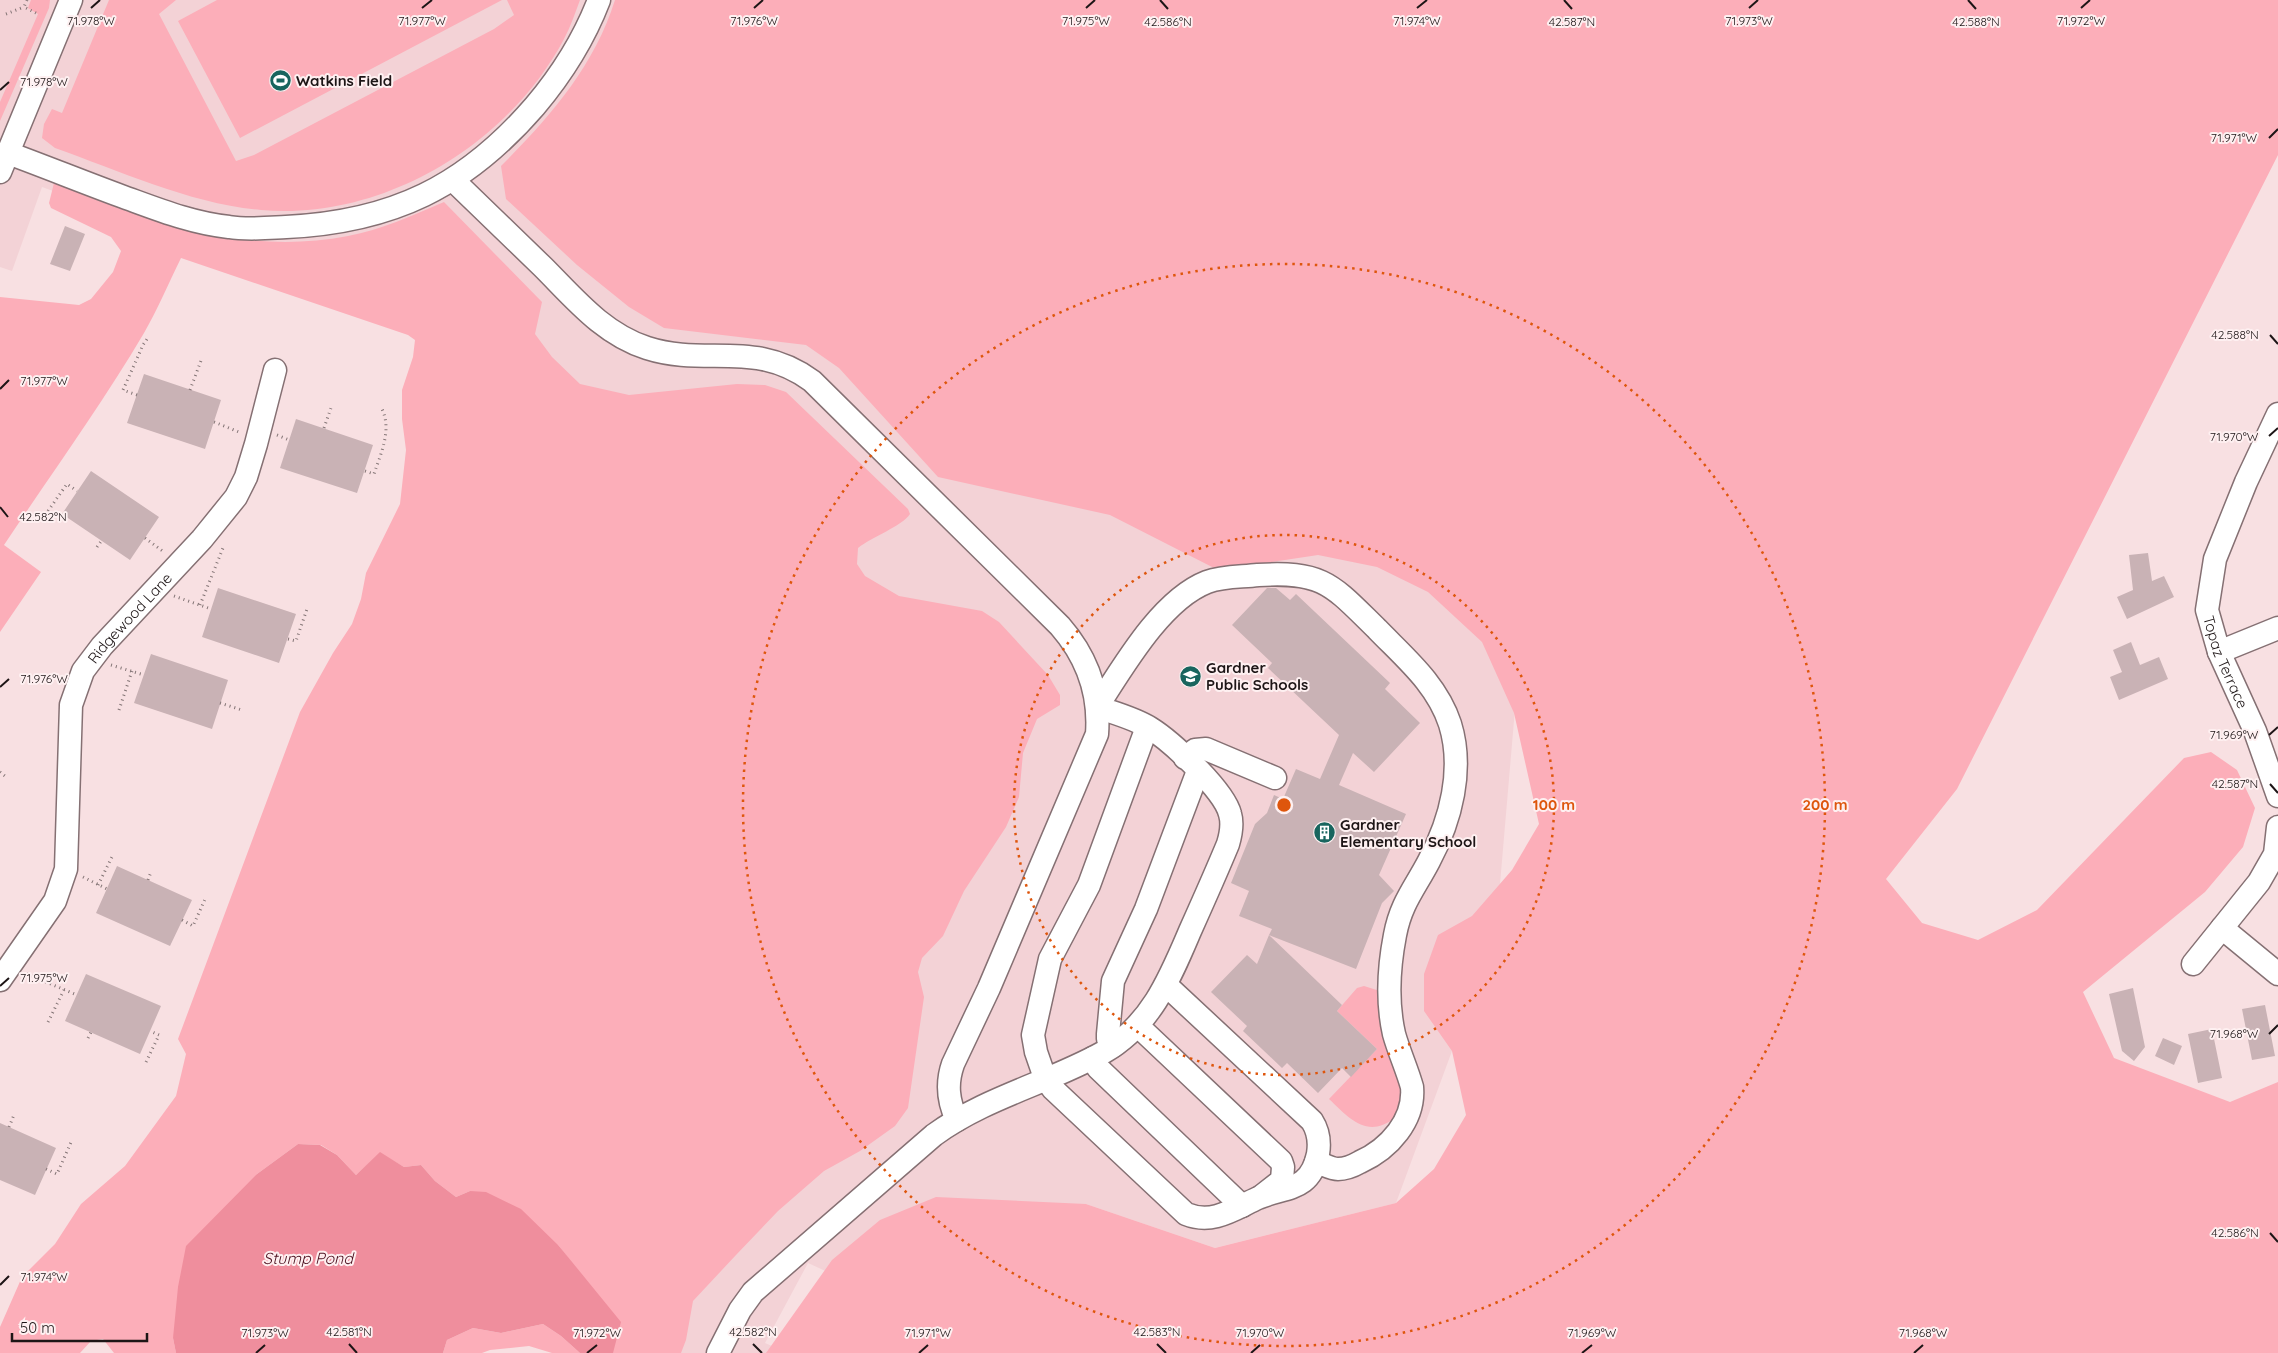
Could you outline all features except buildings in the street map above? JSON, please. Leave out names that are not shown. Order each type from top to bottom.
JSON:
[{"type":"street","points":[[71,0],[5,153],[178,217],[230,228],[304,226],[365,218],[419,198],[453,180],[500,144],[545,94],[582,38],[599,0]]},
{"type":"street","points":[[453,180],[593,316],[619,336],[663,352],[765,358],[791,368],[812,380],[1060,626],[1080,653],[1091,681],[1097,707],[1097,734],[989,988],[960,1046],[949,1075],[949,1097],[957,1120]]},
{"type":"street","name":"Ridgewood Lane","points":[[5,973],[55,901],[66,869],[71,705],[83,671],[91,659],[202,539],[236,497],[246,477],[258,439],[273,377]]},
{"type":"street","name":"Topaz Terrace","points":[[2278,414],[2246,482],[2215,559],[2207,610],[2219,652],[2255,731],[2278,796]]},
{"type":"street","points":[[1097,707],[1146,634],[1185,596],[1204,583],[1214,580],[1296,574],[1314,578],[1329,585],[1346,598],[1418,671],[1436,694],[1444,708],[1450,726],[1454,749],[1456,774],[1453,794],[1434,852],[1404,904],[1395,934],[1392,958],[1390,984],[1392,1022],[1412,1087],[1410,1105],[1397,1134],[1389,1143],[1366,1160],[1339,1169],[1316,1162]]},
{"type":"street","points":[[2219,652],[2278,628]]},
{"type":"street","points":[[718,1353],[740,1310],[758,1287],[934,1135],[992,1101],[1093,1058],[1113,1046],[1138,1026],[1153,1008],[1166,985],[1231,834],[1232,822],[1227,806],[1214,787],[1162,736],[1147,727],[1097,707]]},
{"type":"street","points":[[1147,727],[1089,885],[1050,958],[1033,1035],[1033,1042],[1045,1078],[1062,1098],[1186,1214],[1202,1218],[1216,1217],[1251,1201],[1300,1184],[1313,1171],[1316,1162],[1319,1137],[1315,1126],[1307,1115],[1166,985]]},
{"type":"street","points":[[1113,1046],[1108,1040],[1108,1034],[1113,982],[1146,909],[1195,750],[1206,749],[1275,778]]},
{"type":"street","points":[[2193,964],[2260,882],[2275,854],[2278,827]]},
{"type":"street","points":[[2222,928],[2278,974]]},
{"type":"street","points":[[1138,1026],[1281,1161],[1284,1167],[1282,1180],[1251,1201]]},
{"type":"street","points":[[1093,1058],[1098,1068],[1251,1201]]},
{"type":"path","points":[[6,14],[24,7],[27,0]]},
{"type":"path","points":[[24,7],[38,14]]},
{"type":"path","points":[[137,395],[123,390],[149,336]]},
{"type":"path","points":[[190,390],[202,358]]},
{"type":"path","points":[[324,428],[332,405]]},
{"type":"path","points":[[365,470],[374,474],[382,451],[387,424],[382,409]]},
{"type":"path","points":[[214,422],[258,439]]},
{"type":"path","points":[[48,511],[67,484],[78,491]]},
{"type":"path","points":[[97,547],[102,540]]},
{"type":"path","points":[[200,605],[223,548]]},
{"type":"path","points":[[155,589],[211,610]]},
{"type":"path","points":[[288,639],[296,641],[307,609]]},
{"type":"path","points":[[91,659],[144,675]]},
{"type":"path","points":[[119,710],[132,672]]},
{"type":"path","points":[[220,703],[242,710]]},
{"type":"path","points":[[0,772],[5,776]]},
{"type":"path","points":[[98,885],[113,855]]},
{"type":"path","points":[[66,869],[107,889]]},
{"type":"path","points":[[148,880],[151,872]]},
{"type":"path","points":[[182,920],[193,926],[206,896]]},
{"type":"path","points":[[5,973],[77,995]]},
{"type":"path","points":[[48,1022],[64,990]]},
{"type":"path","points":[[146,1062],[159,1035],[150,1031]]},
{"type":"path","points":[[88,1038],[91,1032]]},
{"type":"path","points":[[9,1127],[14,1115]]},
{"type":"path","points":[[46,1169],[57,1174],[72,1140]]},
{"type":"shaded area","name":"Gardner Public Schools","points":[[0,0],[1019,0],[1521,639],[1500,884],[1452,1051],[1396,1203],[1215,1248],[1086,1204],[880,1296],[808,1263],[765,1343],[788,1353],[657,1353],[451,334],[42,187],[12,271],[0,267]]},
{"type":"shaded area","points":[[31,0],[50,0],[49,8],[0,121],[0,102],[38,14],[28,8]]},
{"type":"shaded area","points":[[109,0],[176,0],[159,14],[236,161],[254,155],[494,29],[514,15],[507,0],[580,0],[564,39],[540,77],[510,112],[475,143],[437,168],[395,189],[352,203],[306,210],[261,210],[235,207],[182,194],[55,148],[42,138],[44,124],[52,109],[62,113]]},
{"type":"shaded area","name":"Watkins Field","points":[[217,0],[502,0],[240,138],[178,21]]},
{"type":"shaded area","points":[[615,0],[2278,0],[2278,155],[1957,789],[1886,879],[1922,923],[1978,940],[2037,910],[2184,758],[2211,752],[2237,770],[2255,808],[2243,847],[2205,892],[2083,992],[2114,1058],[2230,1102],[2278,1082],[2278,1353],[766,1353],[832,1260],[880,1220],[936,1197],[1086,1204],[1215,1248],[1396,1203],[1434,1169],[1466,1115],[1452,1051],[1424,1011],[1424,974],[1438,935],[1472,916],[1512,870],[1539,824],[1514,713],[1482,642],[1428,592],[1377,567],[1318,555],[1218,570],[1110,515],[938,477],[839,368],[806,345],[664,328],[629,307],[577,265],[506,199],[501,166],[553,110],[568,90],[595,47]]},
{"type":"shaded area","points":[[54,183],[125,211],[161,222],[198,232],[272,242],[309,241],[348,236],[397,222],[444,202],[542,302],[535,334],[552,357],[580,384],[629,395],[737,384],[765,385],[786,392],[908,509],[910,514],[906,519],[858,548],[857,564],[865,576],[899,596],[982,611],[999,622],[1048,675],[1060,695],[1060,705],[1037,719],[1023,753],[1019,797],[1006,827],[964,891],[943,936],[922,958],[918,972],[924,997],[908,1108],[895,1126],[860,1151],[824,1171],[778,1211],[693,1301],[686,1340],[681,1353],[613,1353],[588,1284],[559,1246],[470,1191],[456,1197],[435,1181],[421,1165],[404,1167],[380,1153],[356,1175],[337,1155],[321,1145],[298,1144],[257,1174],[173,1338],[176,1353],[114,1353],[103,1339],[91,1341],[80,1353],[0,1353],[0,1327],[22,1277],[55,1244],[81,1204],[125,1166],[176,1096],[186,1054],[178,1039],[300,712],[333,653],[352,624],[361,599],[366,573],[400,504],[406,450],[402,419],[402,390],[413,357],[415,340],[408,335],[181,258],[159,305],[128,360],[4,545],[41,572],[0,632],[0,297],[79,305],[91,299],[113,272],[121,251],[111,237],[51,208],[49,203]]},
{"type":"shaded area","points":[[1364,986],[1383,992],[1404,1091],[1395,1118],[1376,1127],[1359,1124],[1329,1099],[1377,1049],[1337,1011],[1357,988]]},
{"type":"shaded area","points":[[543,1324],[561,1336],[580,1353],[552,1353],[529,1346],[490,1350],[482,1353],[443,1353],[447,1340],[473,1328],[501,1333]]},
{"type":"water","name":"Stump Pond","points":[[298,1144],[320,1145],[337,1155],[356,1175],[380,1152],[404,1167],[421,1165],[435,1181],[456,1197],[470,1191],[486,1192],[521,1209],[559,1246],[621,1322],[613,1353],[580,1353],[561,1336],[543,1324],[501,1333],[473,1328],[447,1340],[443,1353],[176,1353],[173,1338],[178,1287],[186,1246],[257,1174]]},
{"type":"place","name":"Watkins Field","points":[[280,80]]},
{"type":"place","name":"Gardner Public Schools","points":[[1190,676]]},
{"type":"place","name":"Gardner Elementary School","points":[[1324,833]]}]
